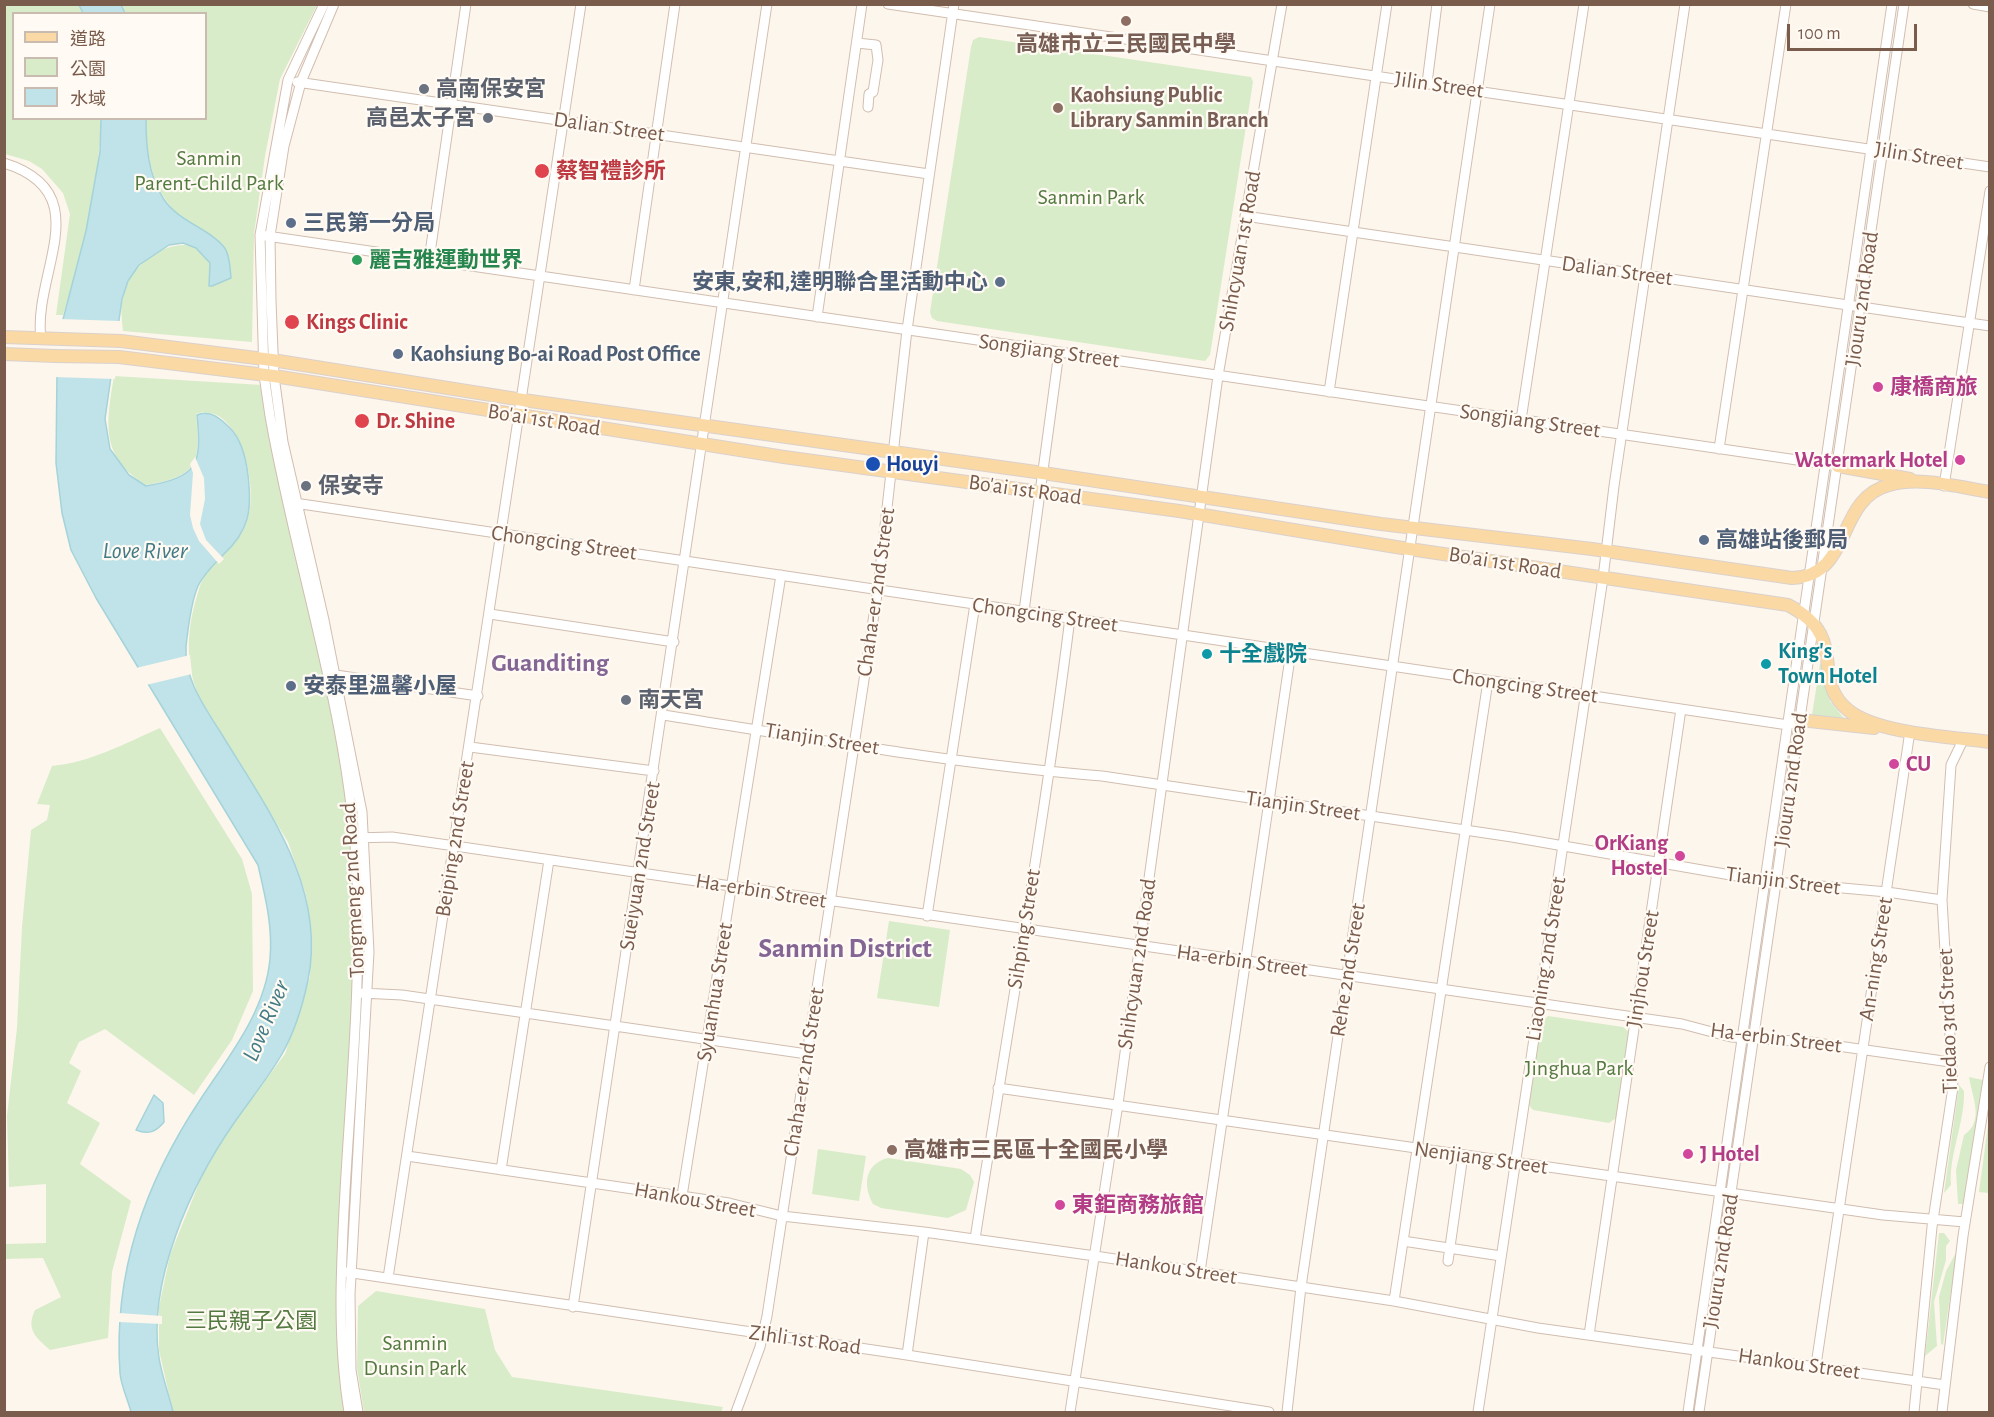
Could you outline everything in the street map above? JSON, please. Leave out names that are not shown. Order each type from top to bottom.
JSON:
[{"type":"main road","points":[[4,337],[41,339]]},
{"type":"main road","name":"Bo'ai 1st Road","points":[[41,339],[121,341],[268,360],[523,400],[1043,473],[1202,498],[1786,577],[1809,576]]},
{"type":"main road","name":"Bo'ai 1st Road","points":[[4,354],[119,357],[269,375],[704,444],[1199,514],[1410,549],[1783,604],[1804,614],[1815,623]]},
{"type":"main road","points":[[1832,465],[1923,483],[1989,492]]},
{"type":"main road","points":[[1809,576],[1822,570],[1841,543],[1856,508],[1866,497],[1888,485],[1923,483]]},
{"type":"main road","points":[[1815,623],[1825,641],[1829,677],[1837,698],[1855,715],[1888,727]]},
{"type":"main road","points":[[1800,720],[1862,728],[1888,727],[1989,742]]},
{"type":"street","points":[[265,236],[288,81],[324,4]]},
{"type":"street","points":[[265,236],[284,146],[301,82],[334,4]]},
{"type":"street","points":[[429,260],[466,4]]},
{"type":"street","name":"Beiping 2nd Street","points":[[388,1278],[523,400],[581,4]]},
{"type":"street","points":[[634,290],[675,4]]},
{"type":"street","name":"Sueiyuan 2nd Street","points":[[573,1307],[704,444],[767,4]]},
{"type":"street","points":[[817,317],[862,4]]},
{"type":"street","name":"Jilin Street","points":[[888,4],[954,9],[1272,63],[1376,75],[1989,167]]},
{"type":"street","name":"Shihcyuan 1st Road","points":[[1199,514],[1218,375],[1282,4]]},
{"type":"street","points":[[1329,392],[1387,4]]},
{"type":"street","points":[[1427,83],[1437,4]]},
{"type":"street","name":"Rehe 2nd Street","points":[[1287,1413],[1301,1287],[1490,4]]},
{"type":"street","points":[[1521,420],[1584,4]]},
{"type":"street","name":"Liaoning 2nd Street","points":[[1478,1413],[1603,578],[1605,551],[1685,4]]},
{"type":"street","points":[[1719,449],[1786,4]]},
{"type":"street","name":"Jiouru 2nd Road","points":[[1699,1413],[1815,623],[1849,306],[1892,4]]},
{"type":"street","name":"Jiouru 2nd Road","points":[[1688,1413],[1809,576],[1861,307],[1904,4]]},
{"type":"street","points":[[1973,4],[1989,7]]},
{"type":"street","name":"Chaha-er 2nd Street","points":[[736,1413],[763,1334],[782,1216],[852,745],[878,588],[895,454],[907,330],[954,9]]},
{"type":"street","points":[[857,43],[876,45],[878,60],[868,107]]},
{"type":"street","name":"Dalian Street","points":[[288,81],[929,174]]},
{"type":"street","points":[[4,163],[29,172],[40,182],[50,194],[57,216],[57,235],[39,318],[41,339]]},
{"type":"street","points":[[1944,486],[1989,191]]},
{"type":"street","name":"Dalian Street","points":[[1245,216],[1989,326]]},
{"type":"street","name":"Songjiang Street","points":[[265,236],[1832,465]]},
{"type":"street","name":"Tongmeng 2nd Road","points":[[265,236],[268,360],[274,444],[293,502],[330,674],[359,838],[369,952],[362,993],[345,1272],[342,1371],[349,1413]]},
{"type":"street","points":[[1024,611],[1059,352]]},
{"type":"street","name":"Chongcing Street","points":[[293,502],[1788,725]]},
{"type":"street","name":"Shihcyuan 2nd Road","points":[[1070,1413],[1118,1104],[1199,514]]},
{"type":"street","name":"Syuanhua Street","points":[[682,1196],[781,575]]},
{"type":"street","points":[[927,916],[975,604]]},
{"type":"street","points":[[490,614],[674,642]]},
{"type":"street","name":"Sihping Street","points":[[975,1239],[1023,930],[1051,772],[1070,618]]},
{"type":"street","points":[[1200,1272],[1291,651]]},
{"type":"street","points":[[330,674],[478,696]]},
{"type":"street","points":[[1394,1301],[1488,681]]},
{"type":"street","name":"Jinjhou Street","points":[[1589,1335],[1681,710]]},
{"type":"street","name":"Tianjin Street","points":[[663,715],[852,745],[1162,785],[1466,830],[1776,883],[1887,892],[1942,900]]},
{"type":"street","points":[[1788,725],[1800,720]]},
{"type":"street","name":"An-ning Street","points":[[1816,1365],[1910,730]]},
{"type":"street","name":"Tiedao 3rd Street","points":[[1914,1413],[1933,1219],[1953,1087],[1942,900],[1951,765],[1964,738]]},
{"type":"street","points":[[470,747],[654,771]]},
{"type":"street","name":"Ha-erbin Street","points":[[359,838],[393,837],[828,902],[1636,1017],[1682,1024],[1742,1038],[1810,1042],[1950,1062]]},
{"type":"street","points":[[501,1170],[549,860]]},
{"type":"street","points":[[362,993],[402,994],[807,1054]]},
{"type":"street","name":"Tiedao 3rd Street","points":[[1942,1413],[1965,1222],[1989,1067]]},
{"type":"street","name":"Nenjiang Street","points":[[998,1088],[1839,1209],[1965,1222]]},
{"type":"street","points":[[1448,1261],[1463,1155]]},
{"type":"street","name":"Hankou Street","points":[[407,1156],[729,1203],[782,1216],[924,1232],[1095,1256],[1394,1301],[1589,1335],[1816,1365],[1945,1385]]},
{"type":"street","points":[[907,1355],[924,1232]]},
{"type":"street","points":[[1403,1241],[1501,1256]]},
{"type":"street","name":"Tongmeng 2nd Road","points":[[345,1272],[351,1370],[358,1413]]},
{"type":"street","name":"Zihli 1st Road","points":[[345,1272],[907,1355],[1269,1413]]},
{"type":"green space","points":[[5,5],[79,5],[82,12],[12,12],[12,120],[101,120],[97,169],[89,218],[63,315],[56,315],[70,214],[63,193],[42,169],[29,161],[5,154]]},
{"type":"green space","name":"Sanmin Parent-Child Park","points":[[121,5],[317,5],[280,79],[265,156],[254,234],[252,342],[123,331],[122,302],[131,277],[144,261],[161,251],[178,246],[193,246],[205,253],[212,266],[210,286],[231,278],[223,252],[215,239],[187,222],[166,201],[154,176],[146,134],[146,120],[207,120],[207,12],[124,12]]},
{"type":"green space","name":"Sanmin Park","points":[[979,37],[1251,77],[1253,82],[1210,355],[1205,361],[937,321],[932,318],[930,312],[971,47],[973,40]]},
{"type":"green space","name":"三民親子公園","points":[[114,376],[262,385],[349,795],[358,993],[341,1262],[349,1412],[173,1412],[159,1350],[159,1307],[170,1255],[204,1171],[232,1125],[285,1054],[310,977],[311,930],[306,895],[288,842],[199,697],[189,657],[190,630],[199,589],[208,572],[240,535],[249,515],[250,485],[243,452],[237,438],[220,417],[203,412],[196,414],[198,445],[192,465],[186,472],[176,477],[146,485],[120,463],[110,438],[108,424]]},
{"type":"green space","points":[[1820,664],[1824,664],[1830,701],[1847,722],[1812,715]]},
{"type":"green space","points":[[160,728],[242,859],[252,894],[253,991],[232,1040],[194,1095],[105,1029],[79,1042],[69,1063],[81,1071],[67,1103],[100,1123],[80,1164],[131,1201],[112,1272],[108,1338],[50,1350],[36,1337],[31,1322],[35,1310],[61,1297],[43,1258],[4,1259],[5,1244],[46,1243],[46,1184],[9,1187],[7,1116],[17,1028],[22,927],[31,830],[47,820],[50,805],[37,804],[52,766],[80,761]]},
{"type":"green space","points":[[889,921],[950,930],[939,1007],[877,998]]},
{"type":"green space","name":"Jinghua Park","points":[[1548,1016],[1623,1027],[1629,1032],[1616,1118],[1609,1123],[1533,1110],[1528,1104],[1540,1023]]},
{"type":"green space","points":[[1969,1077],[1983,1080],[1964,1204],[1958,1204],[1956,1170],[1964,1135],[1974,1123],[1976,1116]]},
{"type":"green space","points":[[1959,1085],[1964,1091],[1964,1103],[1952,1161],[1951,1185],[1944,1193]]},
{"type":"green space","points":[[1988,1125],[1990,1126],[1989,1193],[1979,1192]]},
{"type":"green space","points":[[818,1149],[866,1156],[859,1201],[812,1194]]},
{"type":"green space","points":[[888,1158],[961,1169],[970,1175],[974,1182],[966,1210],[948,1218],[881,1208],[873,1204],[868,1190],[868,1176],[874,1165]]},
{"type":"green space","points":[[1939,1233],[1944,1233],[1950,1241],[1946,1246],[1946,1260],[1934,1302],[1937,1346],[1925,1356]]},
{"type":"green space","points":[[1957,1251],[1943,1345],[1941,1344],[1939,1297],[1946,1271]]},
{"type":"green space","name":"Sanmin Dunsin Park","points":[[376,1291],[485,1309],[495,1350],[512,1377],[723,1407],[721,1412],[364,1412],[357,1368],[358,1306]]},
{"type":"water","points":[[79,5],[121,5],[124,12],[82,12]]},
{"type":"water","name":"Love River","points":[[101,120],[146,120],[149,160],[154,179],[163,198],[177,213],[218,240],[229,258],[231,278],[212,286],[209,286],[210,263],[196,248],[183,243],[169,245],[139,265],[128,281],[122,299],[105,419],[110,449],[129,475],[146,486],[177,478],[193,466],[198,446],[197,415],[202,413],[211,414],[227,425],[243,450],[250,499],[247,519],[239,537],[209,569],[198,586],[190,615],[186,658],[196,692],[273,819],[288,849],[301,880],[309,913],[312,946],[306,989],[290,1037],[277,1063],[234,1123],[202,1175],[188,1204],[166,1266],[157,1328],[159,1358],[173,1412],[131,1412],[123,1388],[120,1373],[119,1336],[128,1264],[137,1230],[163,1163],[180,1131],[234,1050],[261,997],[270,959],[270,935],[268,911],[258,865],[96,598],[71,550],[62,513],[56,463],[57,372],[61,327],[86,231],[100,152]]},
{"type":"water","points":[[154,1095],[163,1103],[164,1122],[151,1132],[136,1130]]},
{"type":"pier","points":[[59,319],[120,321],[115,379],[54,377]]},
{"type":"pier","points":[[195,457],[204,478],[205,499],[200,524],[206,540],[224,559],[219,564],[199,541],[190,515],[193,473],[190,464]]},
{"type":"pier","points":[[190,655],[192,674],[146,685],[136,668]]},
{"type":"pier","points":[[119,1313],[162,1316],[162,1324],[119,1322]]},
{"type":"place","name":"高雄市立三民國民中學","points":[[1126,21]]},
{"type":"place","name":"高南保安宮","points":[[424,89]]},
{"type":"place","name":"Kaohsiung Public Library Sanmin Branch","points":[[1058,108]]},
{"type":"place","name":"高邑太子宮","points":[[488,118]]},
{"type":"place","name":"蔡智禮診所","points":[[542,171]]},
{"type":"place","name":"三民第一分局","points":[[291,223]]},
{"type":"place","name":"麗吉雅運動世界","points":[[357,260]]},
{"type":"place","name":"安東,安和,達明聯合里活動中心","points":[[1000,282]]},
{"type":"place","name":"Kings Clinic","points":[[292,322]]},
{"type":"place","name":"Kaohsiung Bo-ai Road Post Office","points":[[398,354]]},
{"type":"place","name":"康橋商旅","points":[[1878,387]]},
{"type":"place","name":"Dr. Shine","points":[[362,421]]},
{"type":"place","name":"Watermark Hotel","points":[[1960,460]]},
{"type":"place","name":"Houyi","points":[[873,464]]},
{"type":"place","name":"保安寺","points":[[306,486]]},
{"type":"place","name":"高雄站後郵局","points":[[1704,540]]},
{"type":"place","name":"十全戲院","points":[[1207,654]]},
{"type":"place","name":"King's Town Hotel","points":[[1766,664]]},
{"type":"place","name":"安泰里溫馨小屋","points":[[291,686]]},
{"type":"place","name":"南天宮","points":[[626,700]]},
{"type":"place","name":"CU","points":[[1894,764]]},
{"type":"place","name":"OrKiang Hostel","points":[[1680,856]]},
{"type":"place","name":"高雄市三民區十全國民小學","points":[[892,1150]]},
{"type":"place","name":"J Hotel","points":[[1688,1154]]},
{"type":"place","name":"東鉅商務旅館","points":[[1060,1205]]},
{"type":"district","name":"Guanditing","points":[[550,663]]},
{"type":"district","name":"Sanmin District","points":[[845,949]]}]
